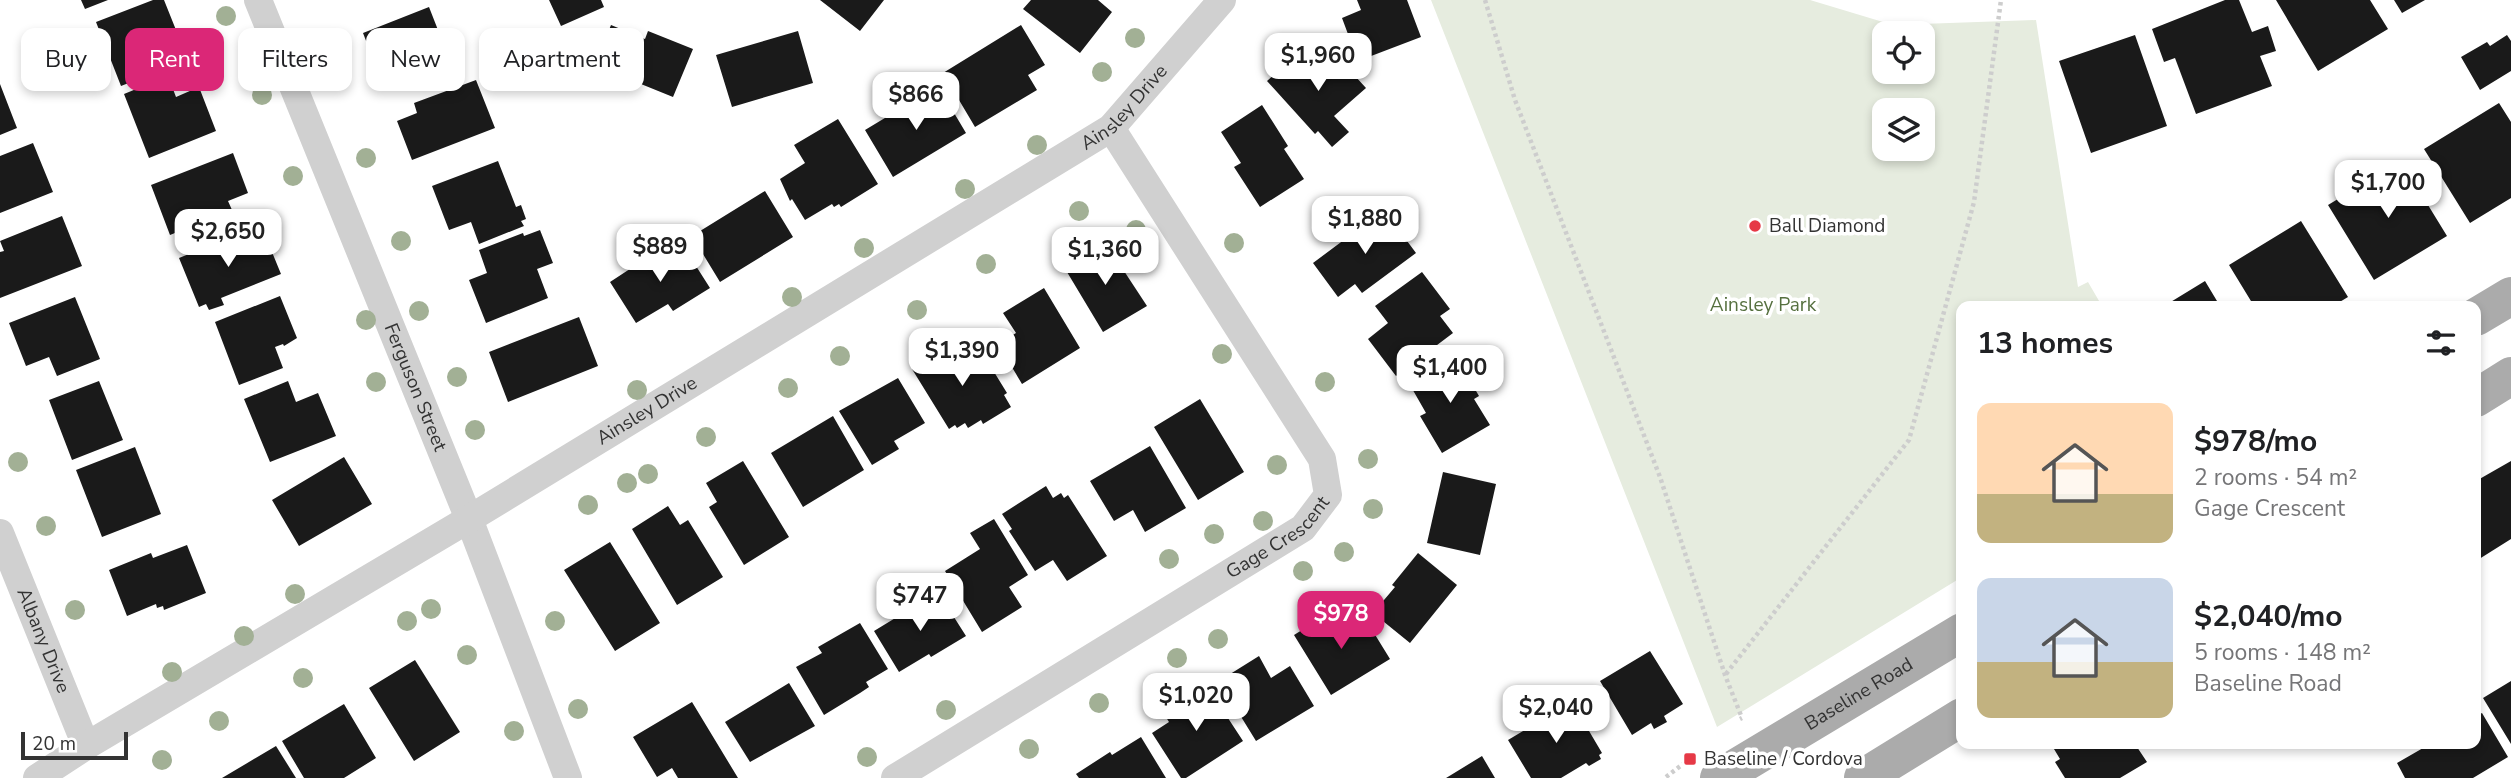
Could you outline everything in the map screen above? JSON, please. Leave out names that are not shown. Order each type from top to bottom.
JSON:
[{"type":"main road","points":[[2481,314],[2511,296]]},
{"type":"main road","points":[[2481,395],[2511,376]]},
{"type":"main road","name":"Baseline Road","points":[[1703,769],[1956,635]]},
{"type":"main road","points":[[1863,778],[1956,721]]},
{"type":"street","name":"Ferguson Street","points":[[258,0],[469,519],[568,778]]},
{"type":"street","name":"Ainsley Drive","points":[[37,778],[1111,128],[1222,0]]},
{"type":"street","name":"Gage Crescent","points":[[895,778],[1303,528],[1328,495],[1322,459],[1111,128]]},
{"type":"street","name":"Albany Drive","points":[[0,533],[86,746]]},
{"type":"path","points":[[1485,0],[1515,100],[1660,477],[1725,675],[1742,718],[1731,726]]},
{"type":"path","points":[[1725,675],[1909,440],[1974,202],[2001,0]]},
{"type":"path","points":[[1666,777],[1703,769]]},
{"type":"green space","name":"Ainsley Park","points":[[1431,0],[1810,0],[1880,21],[1872,21],[1872,84],[1935,84],[1935,24],[2036,20],[2078,287],[2088,282],[2099,301],[1956,301],[1956,581],[1717,727]]},
{"type":"building","points":[[81,0],[108,0],[85,9]]},
{"type":"building","points":[[153,0],[164,0],[175,28],[125,28],[125,84],[121,86],[111,60],[111,28],[98,28],[96,22]]},
{"type":"building","points":[[549,0],[601,0],[604,7],[561,26]]},
{"type":"building","points":[[820,0],[884,0],[860,31]]},
{"type":"building","points":[[1031,0],[1098,0],[1112,12],[1080,53],[1023,9]]},
{"type":"building","points":[[1357,0],[1407,0],[1421,37],[1358,61],[1342,18],[1361,10]]},
{"type":"building","points":[[2225,0],[2239,0],[2252,32],[2268,26],[2276,51],[2260,56],[2272,86],[2196,114],[2175,58],[2164,62],[2152,29]]},
{"type":"building","points":[[2276,0],[2370,0],[2388,29],[2318,71]]},
{"type":"building","points":[[2394,0],[2425,0],[2402,13]]},
{"type":"building","points":[[429,7],[437,28],[376,28]]},
{"type":"building","points":[[1021,25],[1045,65],[1028,75],[1037,90],[975,127],[943,73]]},
{"type":"building","points":[[648,31],[693,49],[673,97],[644,85],[644,39]]},
{"type":"building","points":[[798,31],[813,83],[732,107],[716,55]]},
{"type":"building","points":[[2135,35],[2167,126],[2091,153],[2059,61]]},
{"type":"building","points":[[2507,35],[2511,41],[2511,71],[2480,90],[2461,57],[2487,42],[2490,46]]},
{"type":"building","points":[[1302,50],[1318,68],[1334,53],[1366,88],[1334,116],[1349,132],[1332,147],[1318,131],[1315,134],[1267,81]]},
{"type":"building","points":[[476,80],[495,128],[412,160],[397,121],[417,113],[414,103],[446,91],[465,91],[465,84]]},
{"type":"building","points":[[0,84],[17,128],[0,135]]},
{"type":"building","points":[[938,86],[966,133],[893,177],[865,130]]},
{"type":"building","points":[[131,91],[174,91],[176,97],[190,91],[201,91],[216,131],[149,158],[124,94]]},
{"type":"building","points":[[2499,103],[2511,122],[2511,198],[2470,223],[2424,149]]},
{"type":"building","points":[[1262,105],[1288,146],[1284,149],[1304,179],[1260,207],[1234,167],[1241,163],[1221,132]]},
{"type":"building","points":[[838,119],[878,184],[841,207],[839,204],[834,207],[832,204],[805,220],[792,199],[790,201],[780,179],[805,163],[794,145]]},
{"type":"building","points":[[33,143],[53,192],[0,213],[0,156]]},
{"type":"building","points":[[233,153],[248,193],[228,201],[232,210],[170,235],[151,185]]},
{"type":"building","points":[[498,161],[516,207],[521,205],[526,219],[521,221],[524,226],[479,244],[471,222],[449,230],[432,186]]},
{"type":"building","points":[[2401,161],[2447,236],[2374,280],[2328,205]]},
{"type":"building","points":[[765,191],[793,237],[720,282],[692,236]]},
{"type":"building","points":[[1384,210],[1416,253],[1362,293],[1355,284],[1338,297],[1313,263]]},
{"type":"building","points":[[62,216],[82,266],[0,298],[0,252],[4,251],[0,241]]},
{"type":"building","points":[[2301,221],[2348,297],[2341,301],[2251,301],[2229,265]]},
{"type":"building","points":[[540,230],[553,263],[537,269],[548,298],[486,323],[469,280],[487,273],[479,250],[523,233],[524,236]]},
{"type":"building","points":[[241,233],[245,244],[265,235],[281,274],[221,298],[224,305],[209,310],[206,304],[199,307],[179,258]]},
{"type":"building","points":[[1105,242],[1147,306],[1103,332],[1064,267]]},
{"type":"building","points":[[682,244],[710,288],[673,311],[668,304],[636,323],[610,282],[639,263],[637,261],[645,255],[652,263]]},
{"type":"building","points":[[1422,272],[1450,309],[1440,316],[1453,333],[1396,376],[1368,339],[1388,323],[1375,306]]},
{"type":"building","points":[[2205,281],[2217,301],[2172,301]]},
{"type":"building","points":[[1044,288],[1080,348],[1022,384],[998,344],[1016,333],[1003,313]]},
{"type":"building","points":[[280,296],[297,338],[284,346],[275,347],[283,368],[239,385],[215,322]]},
{"type":"building","points":[[75,297],[100,359],[57,376],[49,357],[26,366],[9,323]]},
{"type":"building","points":[[579,317],[598,366],[508,402],[489,352]]},
{"type":"building","points":[[951,344],[965,365],[983,354],[1007,393],[1004,395],[1011,407],[983,424],[981,420],[968,428],[965,423],[949,429],[912,369]]},
{"type":"building","points":[[1456,357],[1479,396],[1474,399],[1490,425],[1442,453],[1420,416],[1426,413],[1410,385]]},
{"type":"building","points":[[898,378],[925,423],[894,441],[899,449],[872,465],[839,411]]},
{"type":"building","points":[[99,381],[123,440],[72,460],[49,400]]},
{"type":"building","points":[[288,381],[296,402],[318,393],[336,436],[270,462],[244,399]]},
{"type":"building","points":[[1200,399],[1244,472],[1198,500],[1154,427]]},
{"type":"building","points":[[833,416],[864,470],[803,507],[771,453]]},
{"type":"building","points":[[1150,446],[1186,508],[1145,532],[1133,510],[1114,521],[1090,481]]},
{"type":"building","points":[[135,447],[161,514],[102,537],[76,470]]},
{"type":"building","points":[[344,457],[372,504],[299,546],[272,500]]},
{"type":"building","points":[[743,461],[789,537],[744,565],[709,507],[717,502],[706,483]]},
{"type":"building","points":[[2511,461],[2511,539],[2481,558],[2481,478]]},
{"type":"building","points":[[1443,472],[1496,484],[1480,555],[1427,543]]},
{"type":"building","points":[[1046,486],[1053,498],[1061,493],[1064,498],[1068,495],[1107,556],[1067,581],[1053,560],[1035,571],[1009,531],[1012,529],[1002,514]]},
{"type":"building","points":[[668,506],[680,525],[688,520],[723,577],[677,605],[632,529]]},
{"type":"building","points":[[994,519],[1028,575],[1009,587],[1022,607],[982,632],[945,571],[980,549],[970,533]]},
{"type":"building","points":[[610,542],[660,623],[615,651],[564,570]]},
{"type":"building","points":[[187,545],[206,593],[164,610],[163,606],[157,608],[156,604],[127,616],[109,570],[151,553],[153,558]]},
{"type":"building","points":[[1418,553],[1457,585],[1410,643],[1373,613]]},
{"type":"building","points":[[938,592],[966,636],[899,672],[874,631]]},
{"type":"building","points":[[1334,610],[1347,631],[1366,620],[1390,659],[1331,695],[1294,635]]},
{"type":"building","points":[[860,623],[888,669],[866,682],[869,687],[824,715],[796,667],[822,653],[818,647]]},
{"type":"building","points":[[1650,651],[1683,704],[1664,716],[1667,722],[1654,729],[1651,723],[1632,735],[1600,681]]},
{"type":"building","points":[[1259,656],[1271,678],[1290,666],[1314,706],[1256,741],[1219,681]]},
{"type":"building","points":[[415,660],[460,732],[414,761],[369,688]]},
{"type":"building","points":[[2511,681],[2511,744],[2483,698]]},
{"type":"building","points":[[789,683],[815,726],[750,762],[725,722]]},
{"type":"building","points":[[1207,686],[1243,741],[1186,778],[1181,778],[1152,733],[1169,722],[1164,714]]},
{"type":"building","points":[[692,702],[738,778],[678,778],[672,768],[657,777],[633,737]]},
{"type":"building","points":[[1572,702],[1602,753],[1599,755],[1601,759],[1589,766],[1586,763],[1561,778],[1531,778],[1508,740]]},
{"type":"building","points":[[344,704],[376,758],[344,778],[304,778],[282,741]]},
{"type":"building","points":[[2481,714],[2508,757],[2473,778],[2405,778],[2397,763],[2421,749],[2481,749]]},
{"type":"building","points":[[1141,737],[1166,778],[1079,778],[1076,774],[1110,752],[1112,755]]},
{"type":"building","points":[[276,746],[296,778],[222,778]]},
{"type":"building","points":[[2054,749],[2138,749],[2147,762],[2120,778],[2065,778],[2055,762],[2060,759]]},
{"type":"building","points":[[1482,756],[1495,778],[1446,778],[1451,775]]},
{"type":"place","name":"Ball Diamond","points":[[1755,226]]},
{"type":"place","name":"Baseline / Cordova","points":[[1690,759]]}]
